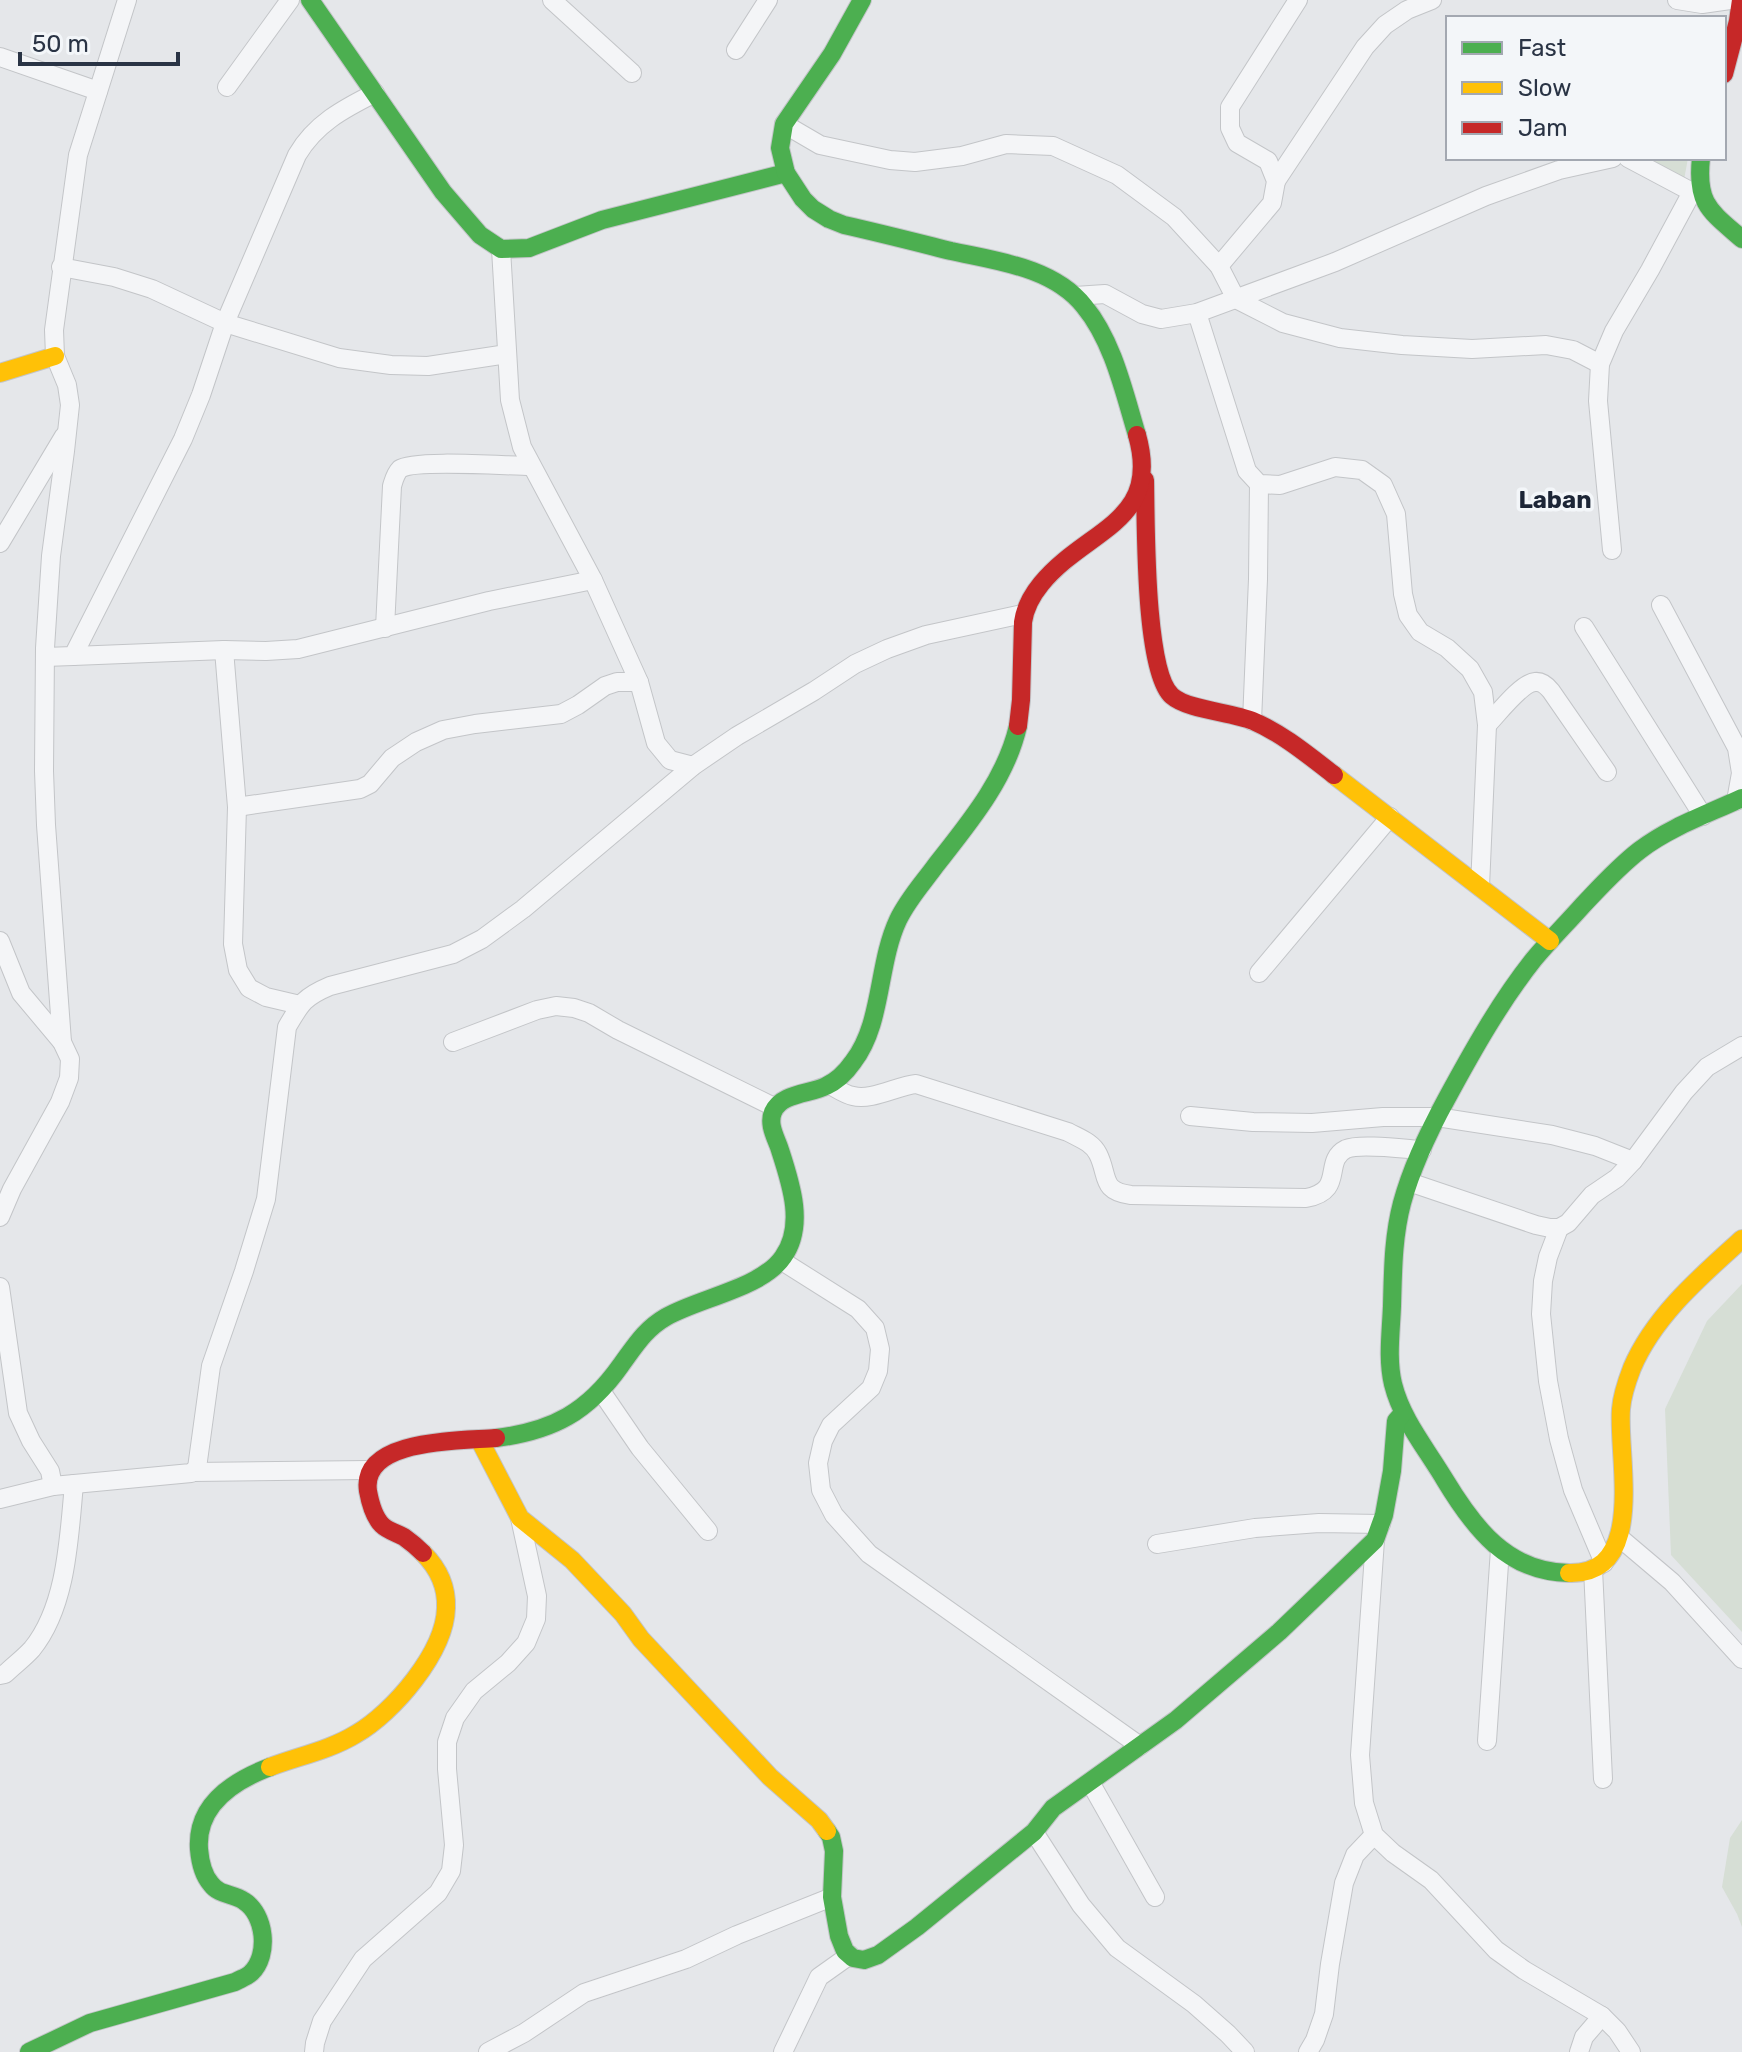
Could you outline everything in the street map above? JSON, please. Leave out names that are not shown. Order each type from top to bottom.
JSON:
[{"type":"street","points":[[62,1042],[46,825],[45,657],[51,556],[70,405],[67,385],[55,356],[54,330],[78,155],[127,0]]},
{"type":"street","points":[[227,87],[290,0]]},
{"type":"street","points":[[310,0],[443,192],[480,235],[501,249],[529,248],[602,220],[786,173]]},
{"type":"street","points":[[552,0],[632,73]]},
{"type":"street","points":[[736,50],[768,0]]},
{"type":"street","points":[[862,0],[832,54],[784,124],[780,148],[786,173],[803,199],[813,209],[844,225],[1010,265],[1052,281],[1075,296],[1094,320],[1116,372],[1141,447],[1150,603],[1157,665],[1161,683],[1169,694],[1192,705],[1263,725],[1284,737],[1550,941]]},
{"type":"street","points":[[1276,181],[1268,161],[1237,143],[1230,128],[1230,107],[1298,0]]},
{"type":"street","points":[[1219,266],[1272,203],[1276,181],[1365,47],[1385,25],[1407,10],[1432,0]]},
{"type":"street","points":[[1677,0],[1702,4],[1730,0]]},
{"type":"street","points":[[1726,68],[1738,34],[1741,0]]},
{"type":"street","points":[[0,57],[98,91]]},
{"type":"street","points":[[73,656],[183,439],[225,323],[282,186],[306,139],[324,122],[375,93]]},
{"type":"street","points":[[784,124],[820,145],[890,160],[915,162],[962,156],[1006,144],[1053,146],[1117,175],[1174,217],[1219,266],[1236,299],[1283,323],[1340,338],[1402,345],[1472,349],[1546,345],[1573,350],[1600,364]]},
{"type":"street","points":[[1075,296],[1105,294],[1142,314],[1161,319],[1197,313],[1335,262],[1486,196],[1559,170],[1604,160]]},
{"type":"street","points":[[1632,160],[1696,192],[1742,239]]},
{"type":"street","points":[[1612,550],[1598,401],[1600,364],[1614,331],[1696,192],[1701,160]]},
{"type":"street","points":[[501,249],[510,400],[522,447],[593,580],[639,682],[656,743],[670,760],[693,766]]},
{"type":"street","points":[[61,267],[114,277],[152,289],[225,323],[339,358],[428,366],[507,354]]},
{"type":"street","points":[[1197,313],[1247,471],[1259,484],[1252,721]]},
{"type":"street","points":[[0,373],[55,356]]},
{"type":"street","points":[[0,387],[21,366]]},
{"type":"street","points":[[0,543],[67,431]]},
{"type":"street","points":[[385,628],[392,486],[401,468],[424,464],[530,466]]},
{"type":"street","points":[[1259,484],[1280,485],[1335,467],[1362,470],[1383,485],[1396,514],[1403,594],[1408,615],[1420,632],[1447,648],[1470,669],[1483,692],[1487,725],[1480,887]]},
{"type":"street","points":[[29,2052],[90,2023],[235,1982],[253,1971],[261,1954],[262,1934],[258,1915],[244,1900],[218,1892],[206,1876],[198,1834],[206,1811],[225,1792],[262,1769],[341,1742],[370,1727],[407,1690],[437,1645],[446,1611],[442,1577],[434,1564],[415,1544],[381,1524],[370,1501],[369,1470],[382,1457],[407,1449],[522,1433],[556,1423],[581,1410],[601,1391],[647,1331],[663,1319],[755,1278],[782,1261],[793,1239],[796,1211],[771,1123],[774,1107],[787,1098],[830,1085],[864,1045],[897,923],[910,898],[992,790],[1008,758],[1020,712],[1023,614],[1035,591],[1050,574],[1136,500],[1144,473]]},
{"type":"street","points":[[45,657],[298,649],[489,601],[593,580]]},
{"type":"street","points":[[1661,605],[1737,748],[1741,773],[1739,800],[1658,838],[1630,858],[1527,968],[1482,1033],[1437,1117],[1409,1182],[1394,1236],[1392,1376],[1403,1413],[1471,1518],[1500,1549],[1531,1567],[1578,1573],[1599,1566],[1613,1551],[1620,1538],[1623,1509],[1620,1408],[1631,1370],[1659,1321],[1742,1239]]},
{"type":"street","points":[[193,1472],[197,1468],[211,1366],[266,1199],[287,1027],[300,1005],[311,994],[330,986],[453,954],[482,939],[523,909],[693,766],[855,664],[926,635],[1023,614]]},
{"type":"street","points":[[1584,627],[1703,816]]},
{"type":"street","points":[[224,650],[237,807],[233,944],[238,970],[249,988],[266,997],[300,1005]]},
{"type":"street","points":[[237,807],[360,789],[370,784],[392,758],[416,742],[443,730],[561,714],[605,686],[617,682],[639,682]]},
{"type":"street","points":[[1487,725],[1523,687],[1534,682],[1544,684],[1607,772]]},
{"type":"street","points":[[1259,973],[1390,817]]},
{"type":"street","points":[[0,941],[21,993],[62,1042],[70,1059],[69,1078],[60,1102],[0,1217]]},
{"type":"street","points":[[453,1042],[537,1010],[556,1006],[574,1008],[774,1107]]},
{"type":"street","points":[[1409,1182],[1536,1225],[1559,1228],[1633,1161],[1684,1092],[1707,1067],[1742,1046]]},
{"type":"street","points":[[830,1085],[852,1096],[864,1097],[916,1084],[1068,1132],[1090,1144],[1098,1154],[1111,1189],[1131,1195],[1319,1196],[1327,1188],[1337,1157],[1345,1150],[1356,1147],[1422,1150]]},
{"type":"street","points":[[1190,1116],[1312,1123],[1383,1117],[1437,1117],[1552,1135],[1595,1146],[1633,1161]]},
{"type":"street","points":[[1559,1228],[1548,1257],[1541,1314],[1548,1381],[1559,1439],[1599,1566],[1603,1779]]},
{"type":"street","points":[[782,1261],[858,1309],[875,1328],[880,1349],[878,1371],[871,1388],[831,1425],[823,1441],[818,1463],[821,1490],[834,1515],[869,1554],[1140,1746]]},
{"type":"street","points":[[0,1287],[18,1413],[50,1471],[53,1486]]},
{"type":"street","points":[[601,1391],[640,1448],[708,1531]]},
{"type":"street","points":[[1403,1413],[1396,1421],[1392,1471],[1378,1532],[1360,1755],[1364,1803],[1374,1835],[1431,1880],[1496,1950],[1602,2016],[1631,2052]]},
{"type":"street","points":[[314,2052],[322,2021],[363,1959],[438,1893],[451,1871],[454,1845],[447,1742],[455,1718],[474,1691],[508,1663],[526,1643],[536,1619],[537,1596],[520,1518],[479,1439]]},
{"type":"street","points":[[0,1499],[53,1486],[193,1472],[369,1470]]},
{"type":"street","points":[[0,1675],[32,1649],[54,1613],[68,1550],[74,1484]]},
{"type":"street","points":[[520,1518],[572,1560],[770,1777],[819,1820],[831,1837],[834,1851],[832,1897],[839,1936],[845,1951],[864,1960],[878,1955],[917,1927],[1034,1832],[1053,1808],[1176,1720],[1279,1632],[1378,1532]]},
{"type":"street","points":[[1157,1544],[1255,1528],[1319,1523],[1378,1532]]},
{"type":"street","points":[[1620,1538],[1672,1582],[1742,1659]]},
{"type":"street","points":[[1487,1741],[1500,1549]]},
{"type":"street","points":[[1090,1782],[1155,1897]]},
{"type":"street","points":[[1034,1832],[1081,1905],[1117,1948],[1194,2004],[1245,2052]]},
{"type":"street","points":[[1308,2052],[1324,2014],[1344,1883],[1355,1855],[1374,1835]]},
{"type":"street","points":[[488,2052],[524,2033],[584,1993],[686,1959],[832,1897]]},
{"type":"street","points":[[783,2052],[819,1977],[850,1955]]},
{"type":"street","points":[[1579,2052],[1584,2037],[1602,2016]]},
{"type":"shaded area","points":[[1648,160],[1688,160],[1684,180]]},
{"type":"shaded area","points":[[1742,1284],[1742,1632],[1671,1555],[1665,1409],[1707,1321]]},
{"type":"shaded area","points":[[1742,1820],[1742,1927],[1722,1887],[1730,1838]]},
{"type":"traffic: fast","points":[[310,0],[443,192],[480,235],[501,249],[529,248],[602,220],[786,173]]},
{"type":"traffic: fast","points":[[862,0],[832,54],[784,124],[780,148],[786,173],[803,199],[829,219],[1023,268],[1056,282],[1071,293],[1084,306],[1103,335],[1137,435]]},
{"type":"traffic: fast","points":[[1701,160],[1703,196],[1721,221],[1742,239]]},
{"type":"traffic: fast","points":[[496,1438],[535,1430],[568,1416],[596,1395],[652,1327],[680,1310],[760,1277],[783,1257],[794,1231],[795,1217],[791,1188],[772,1125],[773,1112],[782,1101],[834,1082],[863,1047],[898,920],[985,800],[1005,764],[1018,726]]},
{"type":"traffic: fast","points":[[1569,1573],[1528,1565],[1495,1544],[1456,1498],[1402,1410],[1391,1375],[1390,1355],[1394,1254],[1399,1216],[1416,1162],[1440,1110],[1488,1027],[1534,959],[1603,883],[1640,850],[1676,828],[1742,798]]},
{"type":"traffic: fast","points":[[827,1831],[834,1851],[832,1897],[839,1936],[845,1951],[853,1958],[864,1960],[878,1955],[917,1927],[1034,1832],[1053,1808],[1176,1720],[1279,1632],[1375,1540],[1384,1515],[1392,1471],[1396,1421],[1403,1413]]},
{"type":"traffic: fast","points":[[29,2052],[90,2023],[235,1982],[251,1973],[263,1946],[257,1915],[244,1901],[218,1891],[208,1880],[200,1858],[200,1833],[210,1807],[230,1787],[270,1767]]},
{"type":"traffic: slow","points":[[0,373],[55,356]]},
{"type":"traffic: slow","points":[[1334,775],[1550,941]]},
{"type":"traffic: slow","points":[[1569,1573],[1594,1568],[1610,1555],[1619,1535],[1624,1483],[1622,1404],[1628,1378],[1641,1349],[1680,1298],[1742,1239]]},
{"type":"traffic: slow","points":[[479,1439],[520,1518],[572,1560],[770,1777],[819,1820],[827,1831]]},
{"type":"traffic: slow","points":[[270,1767],[325,1749],[356,1734],[386,1712],[427,1662],[437,1643],[446,1608],[440,1578],[423,1553]]},
{"type":"traffic: jam","points":[[1726,66],[1741,0]]},
{"type":"traffic: jam","points":[[1018,726],[1023,622],[1027,607],[1038,588],[1059,565],[1116,522],[1130,506],[1139,488],[1142,464],[1137,435]]},
{"type":"traffic: jam","points":[[1145,480],[1151,628],[1163,681],[1172,696],[1188,705],[1264,726],[1334,775]]},
{"type":"traffic: jam","points":[[423,1553],[379,1522],[368,1491],[370,1474],[380,1461],[416,1446],[496,1438]]},
{"type":"district","name":"Laban","points":[[1555,500]]}]
